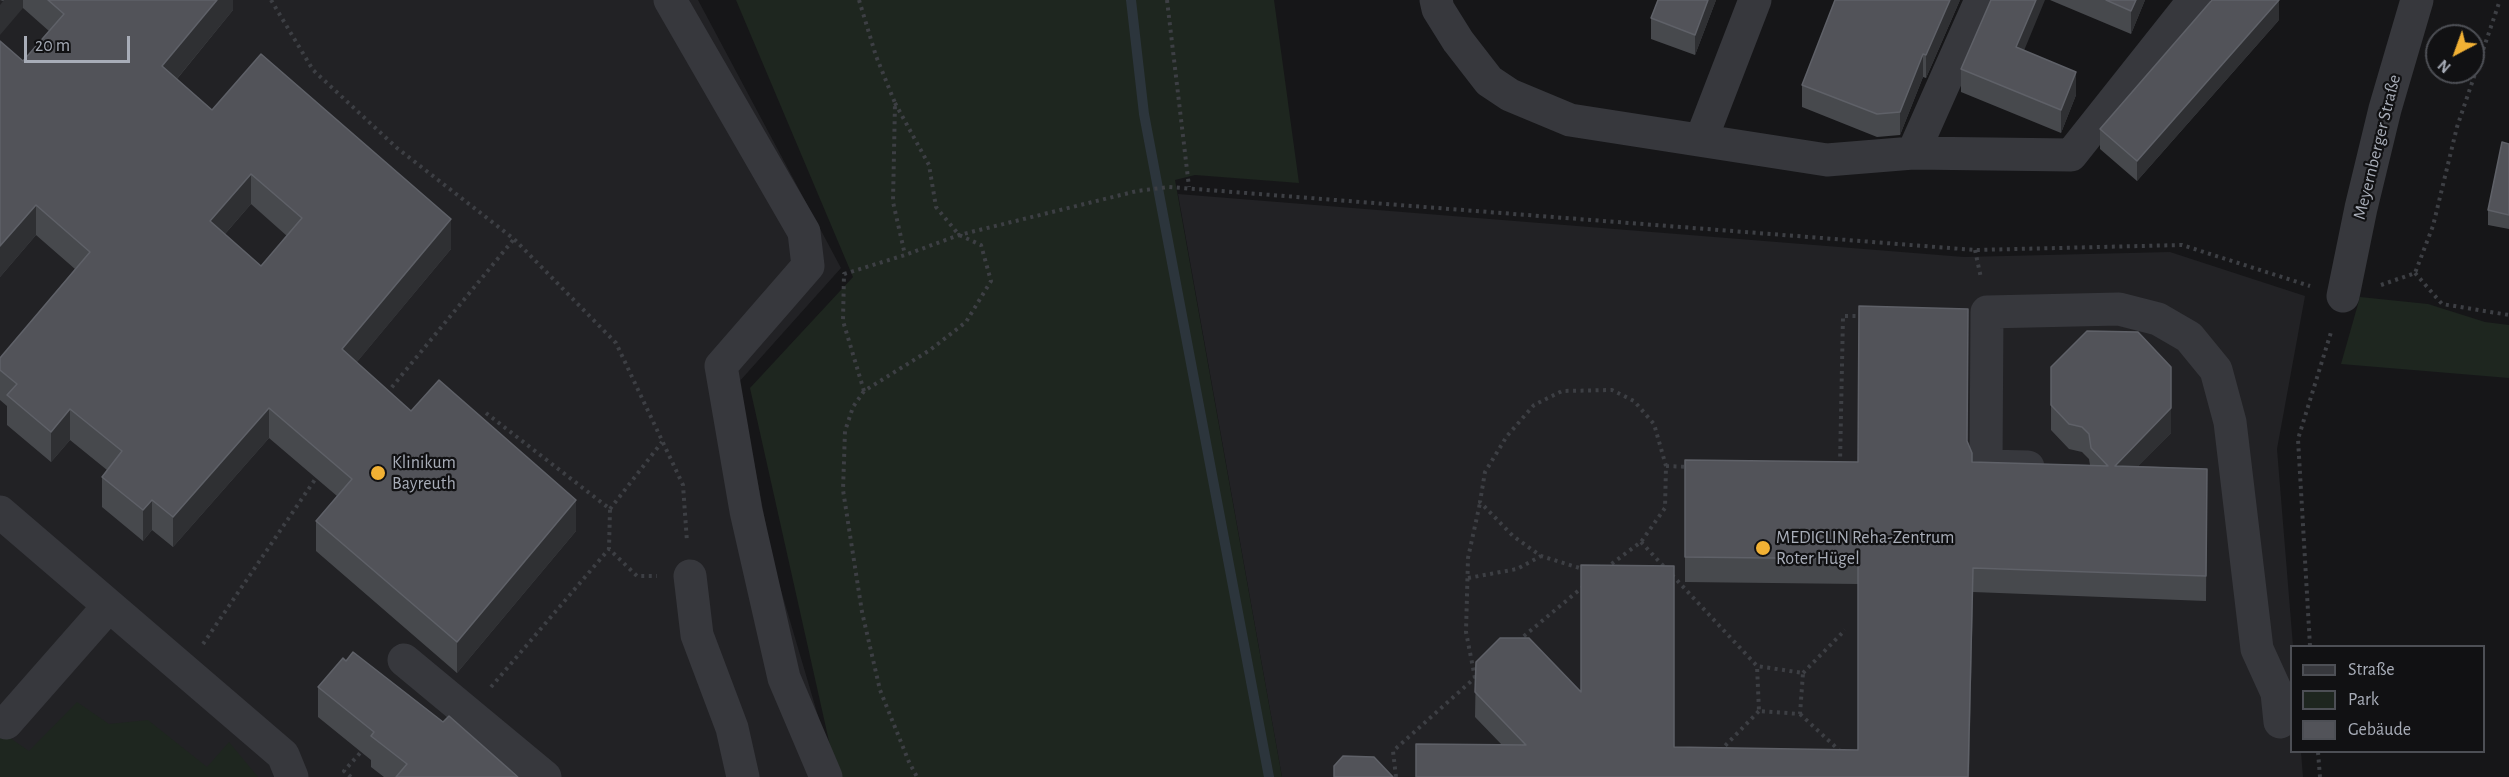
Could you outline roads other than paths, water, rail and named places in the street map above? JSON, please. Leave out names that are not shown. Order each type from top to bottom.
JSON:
[{"type":"street","points":[[670,0],[804,232],[808,266],[721,366],[746,511],[784,678],[826,777]]},
{"type":"street","points":[[1436,0],[1438,9],[1453,33],[1489,81],[1510,95],[1570,120],[1827,160],[1913,153],[2071,155],[2194,0]]},
{"type":"street","points":[[1701,140],[1755,0]]},
{"type":"street","points":[[1913,153],[1981,0]]},
{"type":"street","name":"Meyernberger Straße","points":[[2343,296],[2385,109],[2417,0]]},
{"type":"street","points":[[2062,468],[1986,465],[1987,312],[2119,309],[2158,319],[2189,337],[2216,370],[2230,422],[2257,649],[2283,702]]},
{"type":"street","points":[[0,512],[283,755],[292,777]]},
{"type":"street","points":[[690,576],[697,635],[732,728],[743,777]]},
{"type":"street","points":[[6,723],[108,607]]},
{"type":"street","points":[[404,660],[545,777]]},
{"type":"waterway","points":[[1131,0],[1144,114],[1269,777]]},
{"type":"place","name":"Klinikum Bayreuth","points":[[378,473]]},
{"type":"place","name":"MEDICLIN Reha-Zentrum Roter Hügel","points":[[1763,548]]}]
